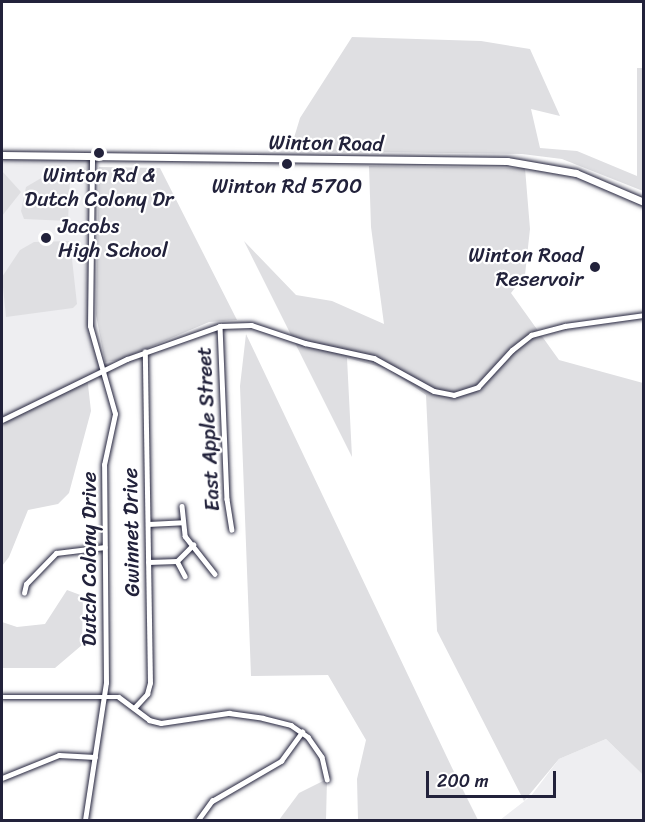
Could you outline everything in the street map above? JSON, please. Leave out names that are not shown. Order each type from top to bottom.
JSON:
[{"type":"main road","name":"Winton Road","points":[[2,155],[517,162],[576,173],[644,202]]},
{"type":"street","name":"Dutch Colony Drive","points":[[85,820],[104,696],[104,465],[115,414],[90,326],[92,158]]},
{"type":"street","points":[[2,420],[102,370],[220,326],[251,325],[305,343],[374,358],[434,391],[454,395],[478,387],[512,350],[531,335],[565,326],[644,315]]},
{"type":"street","name":"East Apple Street","points":[[220,326],[226,499],[232,530]]},
{"type":"street","name":"Gwinnet Drive","points":[[135,707],[147,694],[150,683],[146,352]]},
{"type":"street","points":[[182,506],[185,536],[214,574]]},
{"type":"street","points":[[148,524],[183,522]]},
{"type":"street","points":[[148,562],[177,561],[193,545]]},
{"type":"street","points":[[24,593],[26,584],[56,553],[105,547]]},
{"type":"street","points":[[177,561],[185,576]]},
{"type":"street","points":[[2,697],[104,696],[123,698],[158,723],[240,713],[286,724],[302,732],[322,756],[327,779]]},
{"type":"street","points":[[198,820],[212,801],[281,760],[302,732]]},
{"type":"street","points":[[2,778],[59,755],[95,757]]},
{"type":"shaded area","points":[[352,37],[481,41],[530,49],[560,116],[531,109],[540,148],[577,151],[637,176],[637,68],[643,68],[643,191],[562,159],[522,154],[290,151],[300,118]]},
{"type":"shaded area","name":"Jacobs High School","points":[[2,155],[92,158],[92,340],[102,370],[2,420]]},
{"type":"shaded area","points":[[369,166],[525,168],[530,229],[525,275],[511,293],[559,360],[643,383],[643,775],[606,739],[559,759],[524,801],[437,631],[426,395],[388,369],[347,358],[352,457],[244,241],[296,295],[332,301],[384,324],[371,227]]},
{"type":"shaded area","points":[[99,167],[160,168],[237,320],[209,322],[120,360],[105,362],[96,315]]},
{"type":"shaded area","points":[[2,171],[21,192],[2,216]]},
{"type":"shaded area","points":[[48,174],[70,179],[68,221],[24,219],[21,211],[26,187]]},
{"type":"shaded area","points":[[70,241],[77,304],[73,308],[6,317],[2,277],[20,250],[34,242]]},
{"type":"shaded area","points":[[246,334],[478,820],[358,820],[357,779],[366,740],[328,675],[251,676],[240,386]]},
{"type":"shaded area","points":[[87,376],[91,411],[69,493],[58,504],[28,510],[9,557],[2,566],[2,420]]},
{"type":"shaded area","points":[[67,590],[83,596],[82,645],[55,668],[2,668],[2,622],[17,627],[45,624]]},
{"type":"shaded area","points":[[606,739],[643,775],[643,820],[500,820],[531,796],[559,759]]},
{"type":"shaded area","points":[[327,779],[326,820],[279,820],[299,793]]},
{"type":"place","name":"Winton Rd & Dutch Colony Dr","points":[[99,153]]},
{"type":"place","name":"Winton Rd 5700","points":[[287,164]]},
{"type":"place","name":"Jacobs High School","points":[[46,238]]},
{"type":"place","name":"Winton Road Reservoir","points":[[595,267]]}]
